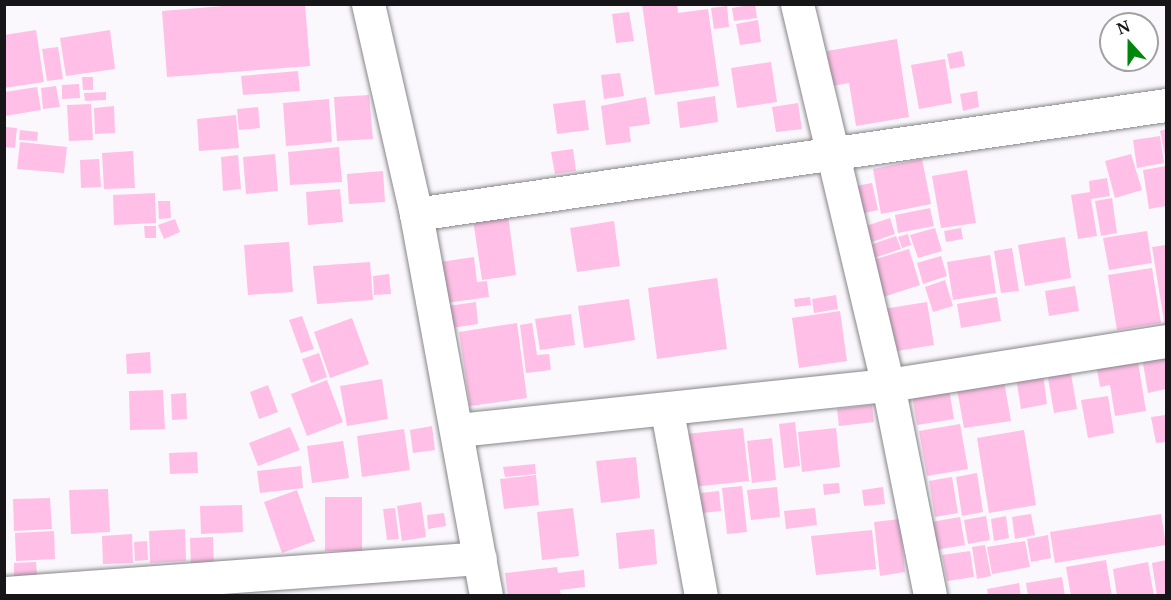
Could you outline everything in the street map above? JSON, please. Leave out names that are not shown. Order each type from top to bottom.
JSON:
[{"type":"street","points":[[368,4],[416,214],[458,430],[486,596]]},
{"type":"street","points":[[797,4],[888,385],[930,596]]},
{"type":"street","points":[[416,214],[1167,105]]},
{"type":"street","points":[[458,430],[667,411],[888,385],[1167,340]]},
{"type":"street","points":[[667,411],[701,596]]},
{"type":"street","points":[[4,593],[480,558]]},
{"type":"building","points":[[248,4],[305,4],[310,66],[167,77],[162,11]]},
{"type":"building","points":[[642,4],[677,4],[678,13],[708,9],[719,86],[655,95]]},
{"type":"building","points":[[755,4],[757,18],[734,21],[732,8]]},
{"type":"building","points":[[727,6],[729,27],[714,29],[711,8]]},
{"type":"building","points":[[629,12],[634,41],[616,43],[612,14]]},
{"type":"building","points":[[758,20],[761,42],[740,45],[736,24]]},
{"type":"building","points":[[36,30],[44,82],[4,88],[4,35]]},
{"type":"building","points":[[110,30],[115,69],[66,76],[60,38]]},
{"type":"building","points":[[897,39],[909,117],[856,126],[849,83],[832,86],[827,51]]},
{"type":"building","points":[[58,47],[63,79],[47,81],[42,49]]},
{"type":"building","points":[[962,51],[965,66],[950,69],[947,54]]},
{"type":"building","points":[[945,59],[952,103],[919,109],[911,65]]},
{"type":"building","points":[[771,62],[777,102],[737,108],[731,68]]},
{"type":"building","points":[[298,71],[300,91],[243,95],[241,76]]},
{"type":"building","points":[[620,73],[624,96],[604,99],[601,75]]},
{"type":"building","points":[[82,77],[93,77],[93,90],[83,90]]},
{"type":"building","points":[[79,84],[80,98],[62,99],[62,85]]},
{"type":"building","points":[[56,86],[60,107],[43,109],[41,88]]},
{"type":"building","points":[[37,87],[41,110],[5,116],[5,92]]},
{"type":"building","points":[[977,91],[979,107],[963,111],[960,94]]},
{"type":"building","points":[[106,92],[106,100],[85,101],[84,93]]},
{"type":"building","points":[[369,95],[373,139],[337,141],[334,97]]},
{"type":"building","points":[[715,96],[718,122],[680,128],[677,102]]},
{"type":"building","points":[[646,97],[650,124],[629,127],[631,142],[606,145],[601,106]]},
{"type":"building","points":[[329,99],[332,142],[286,146],[283,103]]},
{"type":"building","points":[[585,100],[589,130],[557,134],[553,104]]},
{"type":"building","points":[[798,103],[802,129],[776,132],[772,107]]},
{"type":"building","points":[[91,104],[93,140],[69,141],[67,105]]},
{"type":"building","points":[[114,106],[115,133],[95,134],[94,108]]},
{"type":"building","points":[[258,107],[260,128],[239,130],[237,109]]},
{"type":"building","points":[[236,115],[239,148],[199,151],[197,119]]},
{"type":"building","points":[[5,127],[17,128],[15,148],[4,147]]},
{"type":"building","points":[[1166,129],[1166,156],[1165,156],[1160,131]]},
{"type":"building","points":[[20,130],[38,132],[37,141],[19,140]]},
{"type":"building","points":[[1160,136],[1164,163],[1137,168],[1133,140]]},
{"type":"building","points":[[20,142],[67,147],[64,173],[17,169]]},
{"type":"building","points":[[339,147],[342,182],[290,185],[288,152]]},
{"type":"building","points":[[573,149],[576,171],[555,174],[551,152]]},
{"type":"building","points":[[133,151],[135,188],[104,189],[102,153]]},
{"type":"building","points":[[275,154],[278,191],[246,194],[243,157]]},
{"type":"building","points":[[1131,154],[1142,190],[1115,198],[1105,161]]},
{"type":"building","points":[[238,155],[241,189],[223,191],[221,157]]},
{"type":"building","points":[[99,159],[101,187],[81,188],[80,160]]},
{"type":"building","points":[[922,159],[931,204],[881,214],[873,169]]},
{"type":"building","points":[[1166,166],[1166,206],[1149,209],[1143,170]]},
{"type":"building","points":[[967,170],[976,223],[941,228],[932,176]]},
{"type":"building","points":[[383,171],[385,202],[349,204],[347,174]]},
{"type":"building","points":[[1107,178],[1110,196],[1091,199],[1097,236],[1078,239],[1071,195],[1090,192],[1089,181]]},
{"type":"building","points":[[872,183],[878,210],[855,215],[850,187]]},
{"type":"building","points":[[340,189],[343,222],[308,225],[306,192]]},
{"type":"building","points":[[155,193],[156,223],[114,225],[113,195]]},
{"type":"building","points":[[1112,198],[1117,233],[1101,236],[1095,201]]},
{"type":"building","points":[[158,201],[170,201],[171,218],[159,219]]},
{"type":"building","points":[[930,208],[934,226],[898,233],[895,215]]},
{"type":"building","points":[[508,215],[516,275],[482,280],[473,220]]},
{"type":"building","points":[[890,218],[895,234],[869,243],[863,227]]},
{"type":"building","points":[[175,219],[180,232],[164,239],[158,225]]},
{"type":"building","points":[[614,221],[620,266],[577,272],[570,228]]},
{"type":"building","points":[[144,226],[156,226],[156,238],[145,238]]},
{"type":"building","points":[[935,228],[942,251],[918,258],[910,235]]},
{"type":"building","points":[[961,228],[963,239],[946,242],[944,231]]},
{"type":"building","points":[[1147,231],[1152,263],[1109,270],[1103,238]]},
{"type":"building","points":[[908,234],[911,245],[902,248],[898,237]]},
{"type":"building","points":[[896,236],[901,249],[871,259],[867,246]]},
{"type":"building","points":[[1065,237],[1071,278],[1025,286],[1018,245]]},
{"type":"building","points":[[289,242],[293,292],[248,295],[244,245]]},
{"type":"building","points":[[1166,245],[1166,327],[1165,327],[1152,247]]},
{"type":"building","points":[[1012,248],[1019,291],[1001,293],[994,251]]},
{"type":"building","points":[[909,249],[920,285],[880,298],[869,261]]},
{"type":"building","points":[[990,255],[996,293],[953,300],[947,262]]},
{"type":"building","points":[[941,256],[947,276],[923,284],[917,263]]},
{"type":"building","points":[[474,257],[477,282],[487,281],[489,297],[446,303],[440,262]]},
{"type":"building","points":[[370,262],[373,300],[317,304],[313,266]]},
{"type":"building","points":[[1152,268],[1161,323],[1117,330],[1108,275]]},
{"type":"building","points":[[389,274],[391,294],[374,295],[373,276]]},
{"type":"building","points":[[717,278],[727,349],[657,359],[648,288]]},
{"type":"building","points":[[945,280],[953,306],[933,312],[925,287]]},
{"type":"building","points":[[1075,286],[1079,311],[1049,316],[1045,291]]},
{"type":"building","points":[[836,295],[838,309],[814,313],[812,299]]},
{"type":"building","points":[[810,297],[811,305],[795,307],[794,299]]},
{"type":"building","points":[[997,297],[1001,321],[961,328],[957,304]]},
{"type":"building","points":[[629,299],[635,340],[584,348],[578,306]]},
{"type":"building","points":[[476,302],[478,324],[451,328],[448,306]]},
{"type":"building","points":[[927,302],[934,345],[891,352],[883,309]]},
{"type":"building","points":[[840,311],[847,361],[799,368],[792,318]]},
{"type":"building","points":[[571,314],[575,345],[540,350],[535,319]]},
{"type":"building","points":[[302,316],[314,349],[301,353],[289,320]]},
{"type":"building","points":[[352,318],[369,364],[330,378],[314,332]]},
{"type":"building","points":[[517,323],[527,398],[470,406],[459,332]]},
{"type":"building","points":[[532,323],[537,355],[549,354],[551,370],[526,373],[520,325]]},
{"type":"building","points":[[150,352],[151,373],[127,374],[126,354]]},
{"type":"building","points":[[319,353],[327,377],[311,383],[302,359]]},
{"type":"building","points":[[1166,353],[1166,389],[1148,393],[1142,357]]},
{"type":"building","points":[[1137,356],[1146,411],[1115,416],[1110,385],[1100,387],[1096,363]]},
{"type":"building","points":[[1070,368],[1077,409],[1054,413],[1047,372]]},
{"type":"building","points":[[1043,374],[1047,404],[1021,409],[1016,378]]},
{"type":"building","points":[[382,379],[388,419],[347,426],[340,386]]},
{"type":"building","points":[[327,380],[343,422],[307,436],[291,394]]},
{"type":"building","points":[[1004,381],[1011,421],[964,428],[957,389]]},
{"type":"building","points":[[268,385],[278,412],[259,419],[250,392]]},
{"type":"building","points":[[949,389],[954,419],[917,425],[912,395]]},
{"type":"building","points":[[163,390],[165,429],[130,430],[129,391]]},
{"type":"building","points":[[186,393],[187,419],[172,420],[171,394]]},
{"type":"building","points":[[1108,396],[1114,433],[1088,438],[1081,400]]},
{"type":"building","points":[[872,405],[874,422],[839,426],[837,409]]},
{"type":"building","points":[[1166,415],[1166,442],[1156,443],[1151,417]]},
{"type":"building","points":[[795,422],[800,466],[784,468],[779,424]]},
{"type":"building","points":[[960,424],[968,469],[927,476],[919,431]]},
{"type":"building","points":[[432,426],[435,450],[413,453],[410,430]]},
{"type":"building","points":[[290,427],[300,450],[258,466],[249,443]]},
{"type":"building","points":[[743,428],[749,481],[692,487],[686,434]]},
{"type":"building","points":[[836,428],[840,467],[802,472],[798,432]]},
{"type":"building","points":[[404,429],[410,470],[362,477],[357,436]]},
{"type":"building","points":[[1024,430],[1036,505],[989,513],[977,438]]},
{"type":"building","points":[[772,438],[776,480],[752,483],[747,441]]},
{"type":"building","points":[[343,441],[349,478],[312,483],[307,446]]},
{"type":"building","points":[[197,452],[198,473],[170,474],[169,453]]},
{"type":"building","points":[[636,457],[640,498],[601,503],[596,461]]},
{"type":"building","points":[[535,464],[536,474],[505,477],[503,467]]},
{"type":"building","points":[[301,466],[303,488],[260,493],[257,471]]},
{"type":"building","points":[[977,473],[983,512],[962,516],[956,477]]},
{"type":"building","points":[[536,475],[539,505],[504,509],[500,479]]},
{"type":"building","points":[[952,477],[958,513],[935,517],[929,481]]},
{"type":"building","points":[[839,483],[840,493],[824,495],[823,484]]},
{"type":"building","points":[[742,486],[747,532],[727,534],[722,488]]},
{"type":"building","points":[[777,487],[780,517],[751,520],[747,490]]},
{"type":"building","points":[[883,487],[885,504],[864,506],[862,490]]},
{"type":"building","points":[[108,489],[110,532],[71,534],[69,490]]},
{"type":"building","points":[[297,490],[315,541],[282,553],[264,502]]},
{"type":"building","points":[[719,491],[721,511],[702,513],[701,493]]},
{"type":"building","points":[[325,497],[362,497],[362,551],[325,551]]},
{"type":"building","points":[[50,498],[52,529],[14,531],[13,499]]},
{"type":"building","points":[[421,502],[426,537],[402,541],[397,506]]},
{"type":"building","points":[[242,505],[243,532],[201,534],[200,506]]},
{"type":"building","points":[[395,508],[399,539],[387,540],[383,509]]},
{"type":"building","points":[[573,508],[579,556],[542,560],[537,512]]},
{"type":"building","points":[[815,508],[817,525],[786,529],[784,511]]},
{"type":"building","points":[[444,513],[446,526],[428,529],[427,515]]},
{"type":"building","points":[[1031,514],[1035,535],[1015,539],[1012,517]]},
{"type":"building","points":[[1161,514],[1166,545],[1055,563],[1050,532]]},
{"type":"building","points":[[986,516],[990,540],[968,544],[964,520]]},
{"type":"building","points":[[1006,516],[1009,538],[994,541],[991,519]]},
{"type":"building","points":[[960,517],[965,545],[935,550],[931,522]]},
{"type":"building","points":[[900,519],[905,572],[880,576],[874,522]]},
{"type":"building","points":[[185,529],[186,561],[150,563],[149,531]]},
{"type":"building","points":[[654,529],[657,564],[619,569],[616,533]]},
{"type":"building","points":[[872,530],[876,569],[816,575],[811,536]]},
{"type":"building","points":[[54,531],[55,559],[16,561],[15,533]]},
{"type":"building","points":[[132,534],[133,563],[103,564],[102,536]]},
{"type":"building","points":[[1048,535],[1051,558],[1031,562],[1027,539]]},
{"type":"building","points":[[213,537],[214,566],[191,567],[190,538]]},
{"type":"building","points":[[147,541],[148,560],[135,561],[134,542]]},
{"type":"building","points":[[1025,541],[1030,567],[992,574],[987,547]]},
{"type":"building","points":[[985,545],[991,576],[977,579],[972,547]]},
{"type":"building","points":[[970,551],[974,577],[947,581],[942,555]]},
{"type":"building","points":[[1106,560],[1112,596],[1071,596],[1066,567]]},
{"type":"building","points":[[1166,560],[1166,596],[1157,596],[1152,563]]},
{"type":"building","points":[[36,562],[37,575],[14,576],[14,563]]},
{"type":"building","points":[[1148,562],[1154,596],[1117,596],[1113,569]]},
{"type":"building","points":[[557,567],[558,573],[584,570],[585,587],[560,590],[561,596],[508,596],[505,573]]},
{"type":"building","points":[[1062,577],[1065,596],[1028,596],[1026,583]]},
{"type":"building","points":[[1019,583],[1021,596],[988,596],[987,589]]}]
